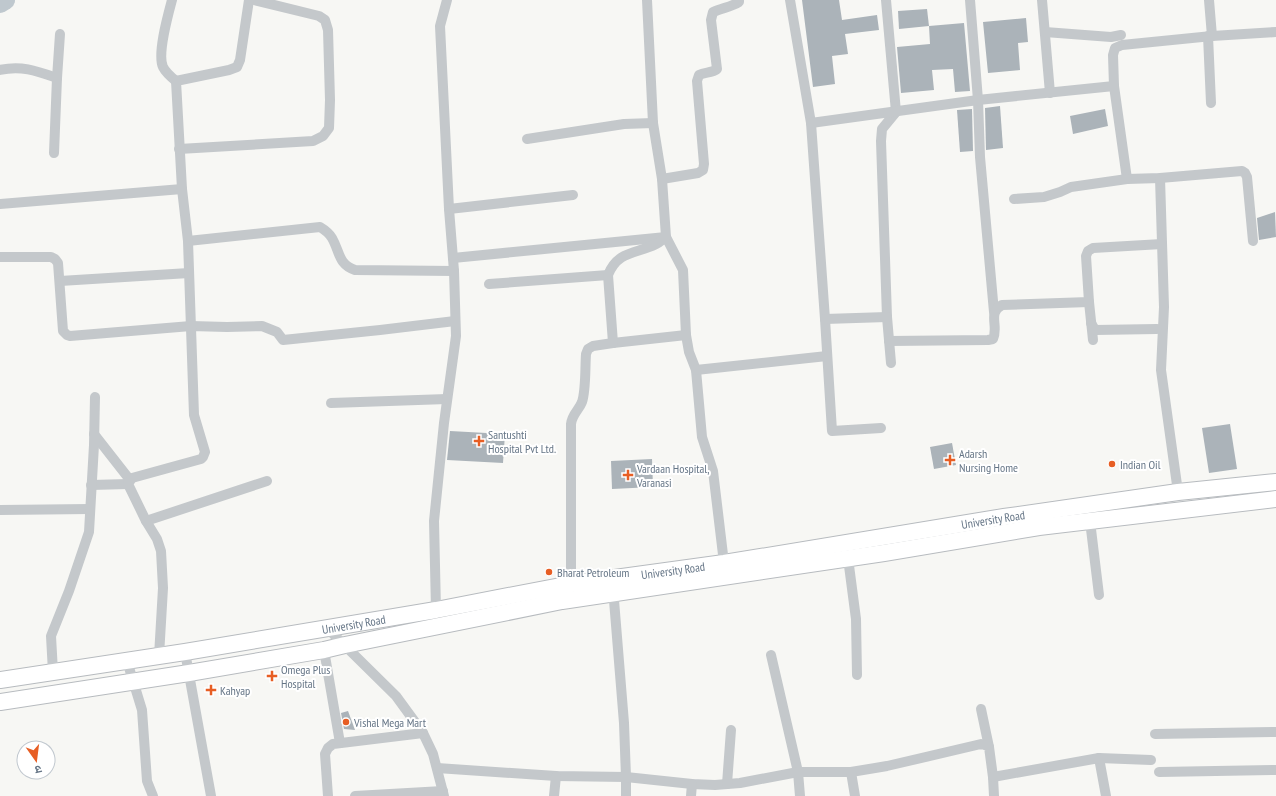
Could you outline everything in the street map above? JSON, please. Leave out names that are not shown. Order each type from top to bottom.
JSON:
[{"type":"main road","name":"University Road","points":[[0,680],[185,652],[436,610],[571,584],[613,586],[724,562],[1004,517],[1105,504],[1178,492],[1276,482]]},
{"type":"main road","points":[[0,702],[133,682],[324,650],[571,600],[613,586],[848,558],[1039,527],[1276,499]]},
{"type":"street","points":[[91,485],[129,482],[132,478],[201,459],[205,455],[205,450],[194,415],[188,241],[179,149],[176,81],[166,72],[161,60],[162,43],[172,0]]},
{"type":"street","points":[[176,81],[237,67],[240,60],[249,0]]},
{"type":"street","points":[[179,149],[313,141],[323,136],[329,128],[330,100],[328,30],[325,20],[319,16],[254,0]]},
{"type":"street","points":[[436,610],[434,521],[447,399],[456,336],[454,271],[449,209],[440,26],[447,0]]},
{"type":"street","points":[[647,0],[653,123],[662,179],[666,237],[683,270],[686,335],[689,352],[696,370],[702,437],[713,471],[724,562]]},
{"type":"street","points":[[662,179],[698,173],[703,170],[704,164],[697,81],[699,75],[714,72],[717,69],[711,20],[713,12],[720,8],[734,6],[739,2],[739,0]]},
{"type":"street","points":[[790,0],[810,123],[832,431],[881,428]]},
{"type":"street","points":[[886,0],[896,112],[882,129],[881,141],[887,317],[891,363]]},
{"type":"street","points":[[889,341],[988,340],[993,339],[995,334],[980,157],[978,100],[970,0]]},
{"type":"street","points":[[1042,0],[1050,93]]},
{"type":"street","points":[[1210,0],[1211,104]]},
{"type":"street","points":[[1045,32],[1111,37],[1121,35]]},
{"type":"street","points":[[1127,179],[1114,86],[1113,54],[1115,48],[1122,45],[1210,36],[1276,32]]},
{"type":"street","points":[[54,153],[60,34]]},
{"type":"street","points":[[0,70],[17,67],[57,78]]},
{"type":"street","points":[[810,123],[978,100],[1114,86]]},
{"type":"street","points":[[527,139],[624,124],[653,123]]},
{"type":"street","points":[[1014,199],[1044,197],[1071,188],[1127,179],[1242,172],[1246,173],[1247,177],[1253,241]]},
{"type":"street","points":[[1160,178],[1164,307],[1161,370],[1178,492]]},
{"type":"street","points":[[0,204],[182,189]]},
{"type":"street","points":[[449,209],[573,195]]},
{"type":"street","points":[[188,241],[320,227],[328,232],[332,237],[342,262],[348,268],[355,270],[454,271]]},
{"type":"street","points":[[453,258],[666,237]]},
{"type":"street","points":[[613,343],[608,275],[610,270],[627,254],[656,245],[666,237]]},
{"type":"street","points":[[1093,340],[1086,256],[1088,251],[1092,248],[1162,244]]},
{"type":"street","points":[[0,257],[53,257],[57,261],[60,281],[63,331],[70,336],[191,326],[262,326],[277,332],[283,340],[455,321]]},
{"type":"street","points":[[60,281],[188,273]]},
{"type":"street","points":[[489,284],[608,275]]},
{"type":"street","points":[[994,312],[1002,305],[1090,302]]},
{"type":"street","points":[[825,319],[887,317]]},
{"type":"street","points":[[1092,323],[1095,330],[1157,328]]},
{"type":"street","points":[[571,600],[572,418],[582,403],[586,354],[588,349],[593,346],[613,343],[686,335]]},
{"type":"street","points":[[696,370],[827,356]]},
{"type":"street","points":[[53,672],[51,636],[69,591],[89,532],[95,397]]},
{"type":"street","points":[[332,403],[447,399]]},
{"type":"street","points":[[94,434],[129,482],[146,521],[157,539],[161,551],[163,588],[159,656]]},
{"type":"street","points":[[146,521],[266,481]]},
{"type":"street","points":[[0,510],[90,509]]},
{"type":"street","points":[[1090,521],[1099,595]]},
{"type":"street","points":[[848,558],[856,619],[857,675]]},
{"type":"street","points":[[613,586],[624,723],[626,796]]},
{"type":"street","points":[[327,628],[396,696],[423,732],[434,754],[443,794],[355,796]]},
{"type":"street","points":[[324,650],[340,743]]},
{"type":"street","points":[[185,652],[211,796]]},
{"type":"street","points":[[771,655],[798,772],[800,796]]},
{"type":"street","points":[[127,661],[142,710],[147,781],[153,796]]},
{"type":"street","points":[[981,709],[989,747],[994,796]]},
{"type":"street","points":[[727,784],[731,730]]},
{"type":"street","points":[[328,796],[325,754],[328,748],[333,744],[423,732]]},
{"type":"street","points":[[1155,734],[1276,732]]},
{"type":"street","points":[[437,768],[556,776],[626,777],[692,784],[727,784],[798,772],[851,772],[887,766],[980,744],[989,747]]},
{"type":"street","points":[[993,777],[1099,758],[1151,760]]},
{"type":"street","points":[[1099,758],[1106,796]]},
{"type":"street","points":[[1159,772],[1276,770]]},
{"type":"street","points":[[851,772],[855,796]]},
{"type":"street","points":[[554,796],[556,776]]},
{"type":"street","points":[[691,796],[692,784]]},
{"type":"building","points":[[802,0],[839,0],[842,20],[877,15],[879,30],[845,34],[848,54],[832,56],[835,84],[813,87]]},
{"type":"building","points":[[927,9],[929,26],[899,29],[898,11]]},
{"type":"building","points":[[1026,18],[1028,42],[1018,43],[1020,70],[988,73],[983,22]]},
{"type":"building","points":[[964,23],[970,91],[955,92],[953,69],[932,70],[934,90],[901,93],[897,47],[930,44],[929,26]]},
{"type":"building","points":[[1000,106],[1003,148],[986,150],[985,108]]},
{"type":"building","points":[[972,109],[973,151],[960,152],[957,110]]},
{"type":"building","points":[[1105,109],[1108,126],[1073,134],[1070,116]]},
{"type":"building","points":[[1275,212],[1276,237],[1259,240],[1257,218]]},
{"type":"building","points":[[1230,424],[1237,469],[1209,473],[1202,428]]},
{"type":"building","points":[[450,431],[505,434],[503,463],[447,460]]},
{"type":"building","points":[[952,443],[956,465],[934,469],[930,447]]},
{"type":"building","points":[[652,459],[653,487],[612,489],[611,461]]},
{"type":"building","name":"Vishal Mega Mart","points":[[348,711],[355,730],[344,729],[341,713]]},
{"type":"waterway","points":[[0,3],[5,0]]},
{"type":"place","name":"Santushti Hospital Pvt Ltd.","points":[[479,441]]},
{"type":"place","name":"Adarsh Nursing Home","points":[[950,460]]},
{"type":"place","name":"Indian Oil","points":[[1112,464]]},
{"type":"place","name":"Vardaan Hospital, Varanasi","points":[[628,475]]},
{"type":"place","name":"Bharat Petroleum","points":[[549,572]]},
{"type":"place","name":"Omega Plus Hospital","points":[[272,676]]},
{"type":"place","name":"Kahyap","points":[[211,690]]},
{"type":"place","name":"Vishal Mega Mart","points":[[346,722]]}]
